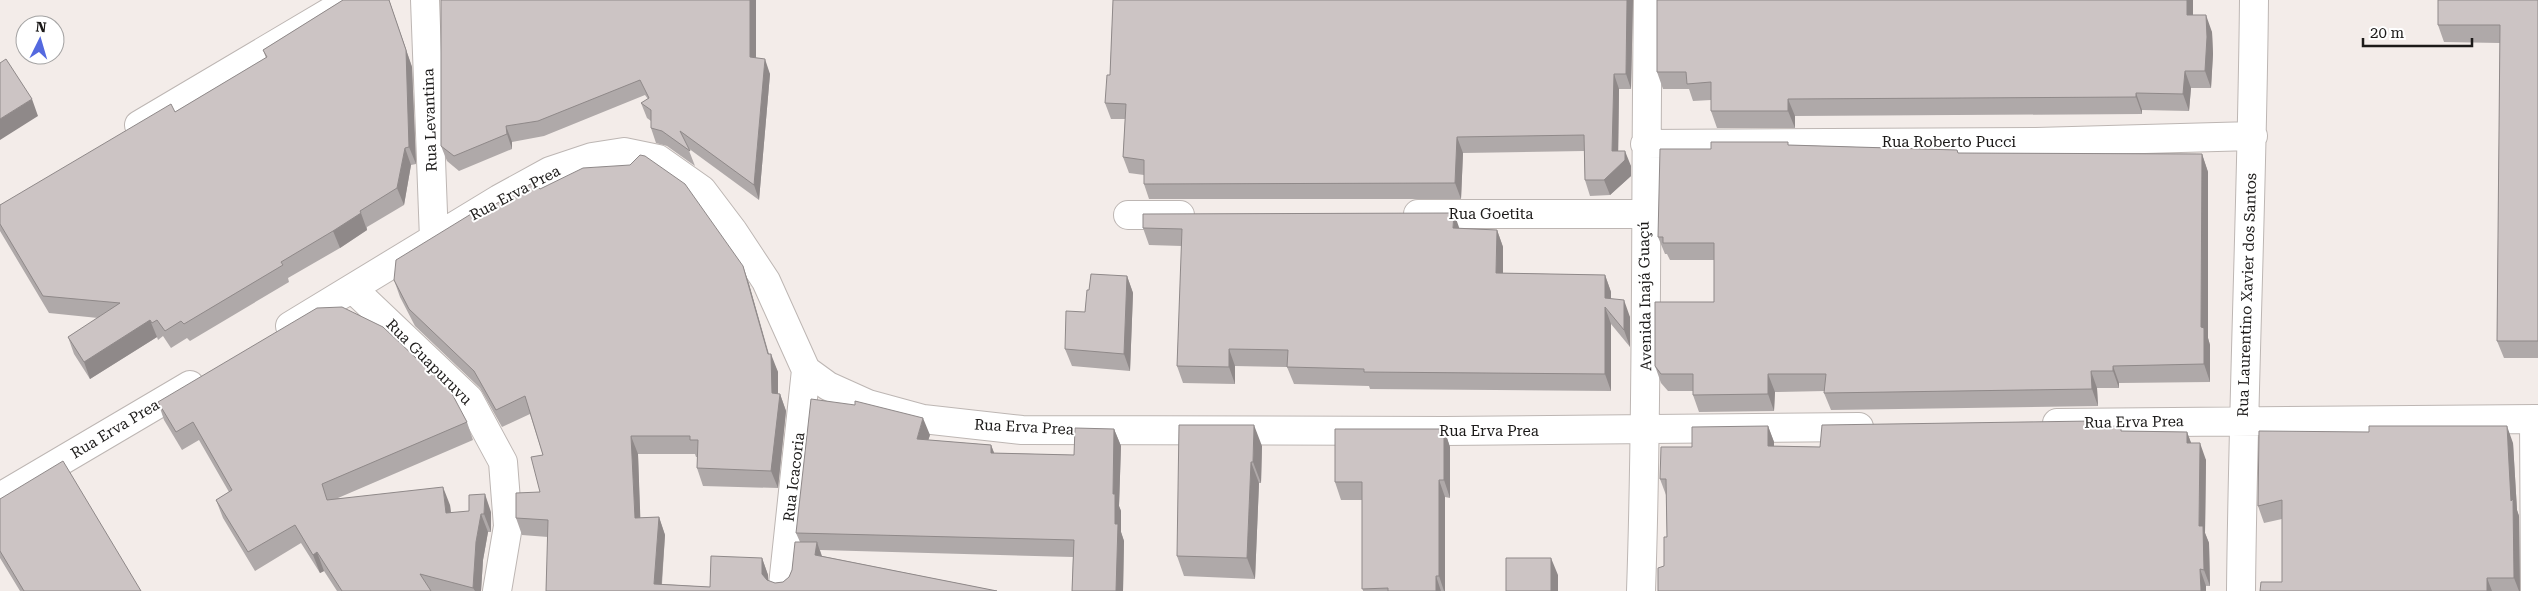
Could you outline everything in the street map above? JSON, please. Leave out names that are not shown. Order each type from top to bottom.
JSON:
[{"type":"street","points":[[120,137],[350,0]]},
{"type":"street","name":"Rua Levantina","points":[[425,0],[434,239]]},
{"type":"street","name":"Avenida Inajá Guaçú","points":[[1641,591],[1646,430],[1644,214],[1648,0]]},
{"type":"street","name":"Rua Laurentino Xavier dos Santos","points":[[2240,591],[2243,420],[2253,136],[2254,0]]},
{"type":"street","name":"Rua Roberto Pucci","points":[[1646,144],[2036,142],[2253,136]]},
{"type":"street","name":"Rua Erva Prea","points":[[269,338],[353,289],[499,199],[550,171],[592,158],[624,152],[658,158],[702,190],[733,231],[766,281],[806,370],[828,386],[868,404],[923,419],[1022,430],[1646,430],[1885,426]]},
{"type":"street","points":[[1128,215],[1207,214]]},
{"type":"street","name":"Rua Goetita","points":[[1396,214],[1644,214]]},
{"type":"street","name":"Rua Guapuruvu","points":[[353,289],[469,399],[503,462],[508,526],[497,591]]},
{"type":"street","name":"Rua Icacoria","points":[[783,585],[806,370]]},
{"type":"street","name":"Rua Erva Prea","points":[[0,497],[210,373]]},
{"type":"street","points":[[2535,591],[2536,419]]},
{"type":"street","name":"Rua Erva Prea","points":[[2034,424],[2243,420],[2536,419]]},
{"type":"building","points":[[343,0],[389,0],[406,50],[409,147],[405,148],[397,188],[360,211],[361,213],[333,231],[281,262],[283,265],[184,324],[181,321],[165,331],[157,320],[152,323],[150,320],[84,362],[68,337],[120,303],[43,296],[0,224],[0,205],[171,104],[175,112],[267,57],[263,50]]},
{"type":"building","points":[[441,0],[750,0],[750,57],[765,59],[754,185],[680,131],[690,151],[662,131],[651,128],[651,110],[641,103],[649,98],[640,80],[538,121],[506,126],[507,134],[454,156],[441,146]]},
{"type":"building","points":[[1113,0],[1627,0],[1626,74],[1614,74],[1612,151],[1625,151],[1625,160],[1604,180],[1585,180],[1584,135],[1457,137],[1455,183],[1144,184],[1144,160],[1123,157],[1126,104],[1105,103],[1107,75],[1110,75]]},
{"type":"building","points":[[1657,0],[2187,0],[2187,15],[2206,15],[2205,71],[2185,71],[2183,94],[2136,93],[2136,97],[1788,99],[1788,111],[1711,111],[1711,82],[1687,84],[1686,72],[1657,72]]},
{"type":"building","points":[[2438,0],[2538,0],[2538,341],[2497,341],[2500,25],[2438,25]]},
{"type":"building","points":[[6,59],[32,99],[0,119],[0,63]]},
{"type":"building","points":[[1711,142],[1788,142],[1788,145],[1957,150],[1958,153],[2202,154],[2201,327],[2204,328],[2204,364],[2113,366],[2113,371],[2091,371],[2092,389],[1824,393],[1826,374],[1768,374],[1768,394],[1693,395],[1693,374],[1661,374],[1655,366],[1655,302],[1714,302],[1714,243],[1663,243],[1663,237],[1658,237],[1660,149],[1711,149]]},
{"type":"building","points":[[640,155],[645,156],[685,184],[743,266],[768,354],[771,354],[772,393],[780,394],[771,471],[697,468],[698,440],[690,440],[690,436],[631,436],[635,518],[659,517],[654,584],[710,587],[711,556],[762,558],[762,574],[767,580],[775,583],[783,582],[789,577],[792,570],[795,542],[817,542],[815,555],[997,591],[546,591],[548,520],[516,518],[516,493],[540,492],[531,457],[543,455],[525,396],[496,410],[474,371],[409,309],[394,280],[396,260],[476,211],[478,214],[534,182],[540,189],[583,168],[630,165]]},
{"type":"building","points":[[1454,213],[1453,228],[1497,230],[1496,273],[1605,275],[1605,298],[1624,300],[1624,330],[1605,307],[1605,374],[1364,372],[1364,369],[1287,367],[1288,350],[1229,349],[1229,367],[1177,366],[1182,229],[1143,228],[1143,214]]},
{"type":"building","points":[[1091,274],[1127,276],[1124,354],[1065,349],[1066,311],[1085,312]]},
{"type":"building","points":[[342,307],[383,327],[450,390],[467,422],[322,484],[327,500],[443,487],[446,513],[469,511],[469,495],[485,494],[484,514],[481,514],[476,542],[473,588],[420,574],[431,591],[342,591],[317,552],[313,555],[295,525],[248,552],[216,500],[232,490],[193,422],[176,432],[158,402],[317,308]]},
{"type":"building","points":[[811,399],[855,405],[855,401],[923,418],[917,439],[991,445],[991,453],[1074,455],[1075,428],[1114,429],[1113,494],[1115,494],[1115,524],[1118,524],[1116,591],[1072,591],[1074,540],[796,533]]},
{"type":"building","points":[[2093,421],[2094,427],[2121,426],[2121,431],[2187,432],[2187,443],[2200,443],[2199,526],[2203,526],[2204,570],[2200,569],[2201,591],[1658,591],[1658,568],[1664,566],[1664,537],[1667,537],[1666,479],[1660,479],[1661,447],[1692,447],[1692,427],[1768,426],[1768,446],[1820,447],[1822,425]]},
{"type":"building","points":[[1179,425],[1254,425],[1247,558],[1177,556]]},
{"type":"building","points":[[2369,426],[2507,426],[2511,501],[2513,499],[2514,578],[2487,578],[2487,591],[2260,591],[2261,582],[2282,582],[2282,500],[2258,506],[2259,431],[2369,432]]},
{"type":"building","points":[[1335,429],[1444,429],[1444,480],[1439,480],[1439,576],[1436,576],[1436,591],[1388,591],[1388,588],[1362,589],[1362,482],[1335,482]]},
{"type":"building","points":[[63,461],[141,591],[24,591],[0,551],[0,499]]},
{"type":"building","points":[[1506,558],[1551,558],[1551,591],[1506,591]]}]
